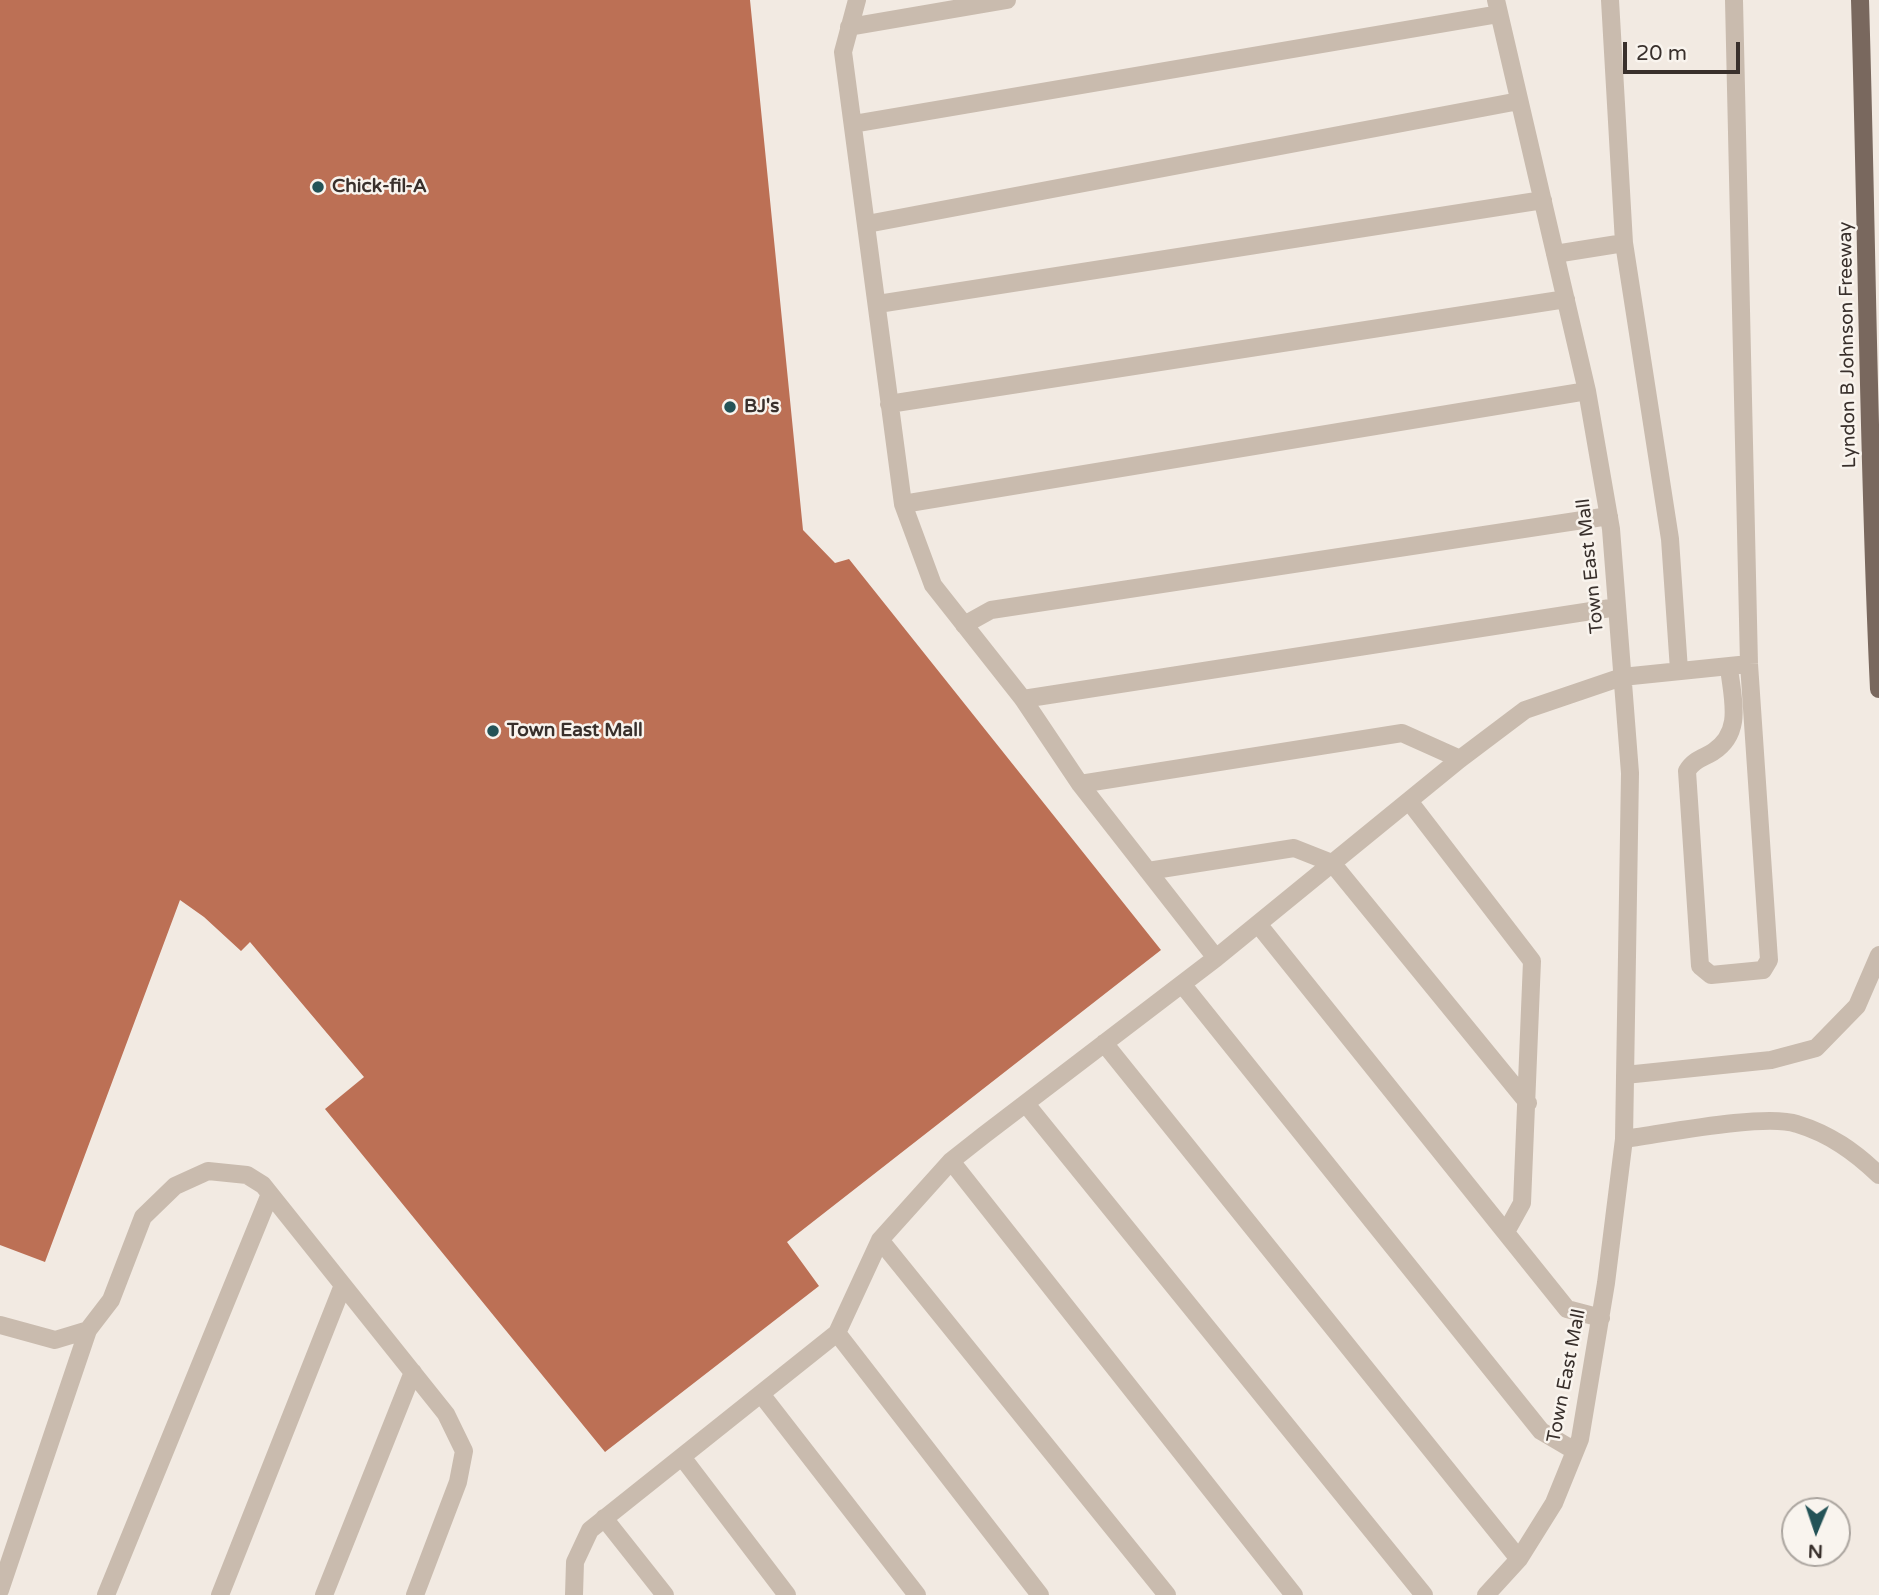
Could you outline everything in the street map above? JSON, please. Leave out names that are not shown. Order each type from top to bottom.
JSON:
[{"type":"main road","name":"Lyndon B Johnson Freeway","points":[[1860,0],[1868,231],[1870,517],[1879,690]]},
{"type":"street","points":[[857,0],[843,52],[902,504],[933,586],[1023,699],[1080,784],[1216,958]]},
{"type":"street","points":[[849,27],[1007,0]]},
{"type":"street","points":[[1610,0],[1625,243],[1670,539],[1679,670]]},
{"type":"street","points":[[1729,667],[1733,729],[1720,747],[1699,759],[1687,771],[1700,966],[1711,975],[1763,971],[1769,960],[1749,664],[1734,0]]},
{"type":"street","points":[[853,124],[1498,7]]},
{"type":"street","name":"Town East Mall","points":[[1486,1595],[1519,1559],[1553,1503],[1580,1438],[1601,1318],[1624,1139],[1630,773],[1609,516],[1587,391],[1498,7]]},
{"type":"street","points":[[867,224],[1520,101]]},
{"type":"street","points":[[878,304],[1543,200]]},
{"type":"street","points":[[1555,254],[1625,243]]},
{"type":"street","points":[[889,404],[1566,299]]},
{"type":"street","points":[[902,504],[1587,391]]},
{"type":"street","points":[[964,625],[991,610],[1609,516]]},
{"type":"street","points":[[1023,699],[1617,607]]},
{"type":"street","points":[[574,1595],[575,1562],[590,1530],[837,1333],[880,1240],[951,1161],[1216,958],[1525,710],[1622,677],[1749,664]]},
{"type":"street","points":[[1080,784],[1402,733],[1460,760]]},
{"type":"street","points":[[1409,801],[1532,961],[1522,1203],[1506,1232]]},
{"type":"street","points":[[1148,871],[1294,848],[1332,863],[1528,1103]]},
{"type":"street","points":[[1258,923],[1567,1308],[1601,1318]]},
{"type":"street","points":[[1625,1075],[1771,1060],[1816,1048],[1857,1006],[1879,955]]},
{"type":"street","points":[[1182,984],[1541,1431],[1575,1451]]},
{"type":"street","points":[[1104,1043],[1519,1559]]},
{"type":"street","points":[[1026,1104],[1424,1595]]},
{"type":"street","points":[[1624,1139],[1744,1123],[1795,1123],[1849,1147],[1879,1175]]},
{"type":"street","points":[[951,1161],[1294,1595]]},
{"type":"street","points":[[0,1590],[88,1330],[111,1300],[143,1217],[175,1186],[208,1171],[247,1175],[270,1194],[446,1414],[464,1451],[458,1482],[415,1595]]},
{"type":"street","points":[[106,1595],[270,1194]]},
{"type":"street","points":[[880,1240],[1167,1595]]},
{"type":"street","points":[[220,1595],[343,1285]]},
{"type":"street","points":[[1,1330],[55,1340],[88,1330]]},
{"type":"street","points":[[837,1333],[1040,1595]]},
{"type":"street","points":[[324,1595],[413,1372]]},
{"type":"street","points":[[761,1394],[917,1595]]},
{"type":"street","points":[[682,1457],[787,1595]]},
{"type":"street","points":[[604,1518],[665,1595]]},
{"type":"building","name":"Town East Mall","points":[[0,0],[750,0],[803,530],[835,563],[849,559],[1161,950],[787,1242],[819,1286],[605,1452],[325,1109],[364,1077],[250,942],[241,951],[204,917],[180,900],[45,1262],[0,1245]]},
{"type":"place","name":"Chick-fil-A","points":[[318,187]]},
{"type":"place","name":"BJ's","points":[[730,407]]},
{"type":"place","name":"Town East Mall","points":[[493,731]]}]
